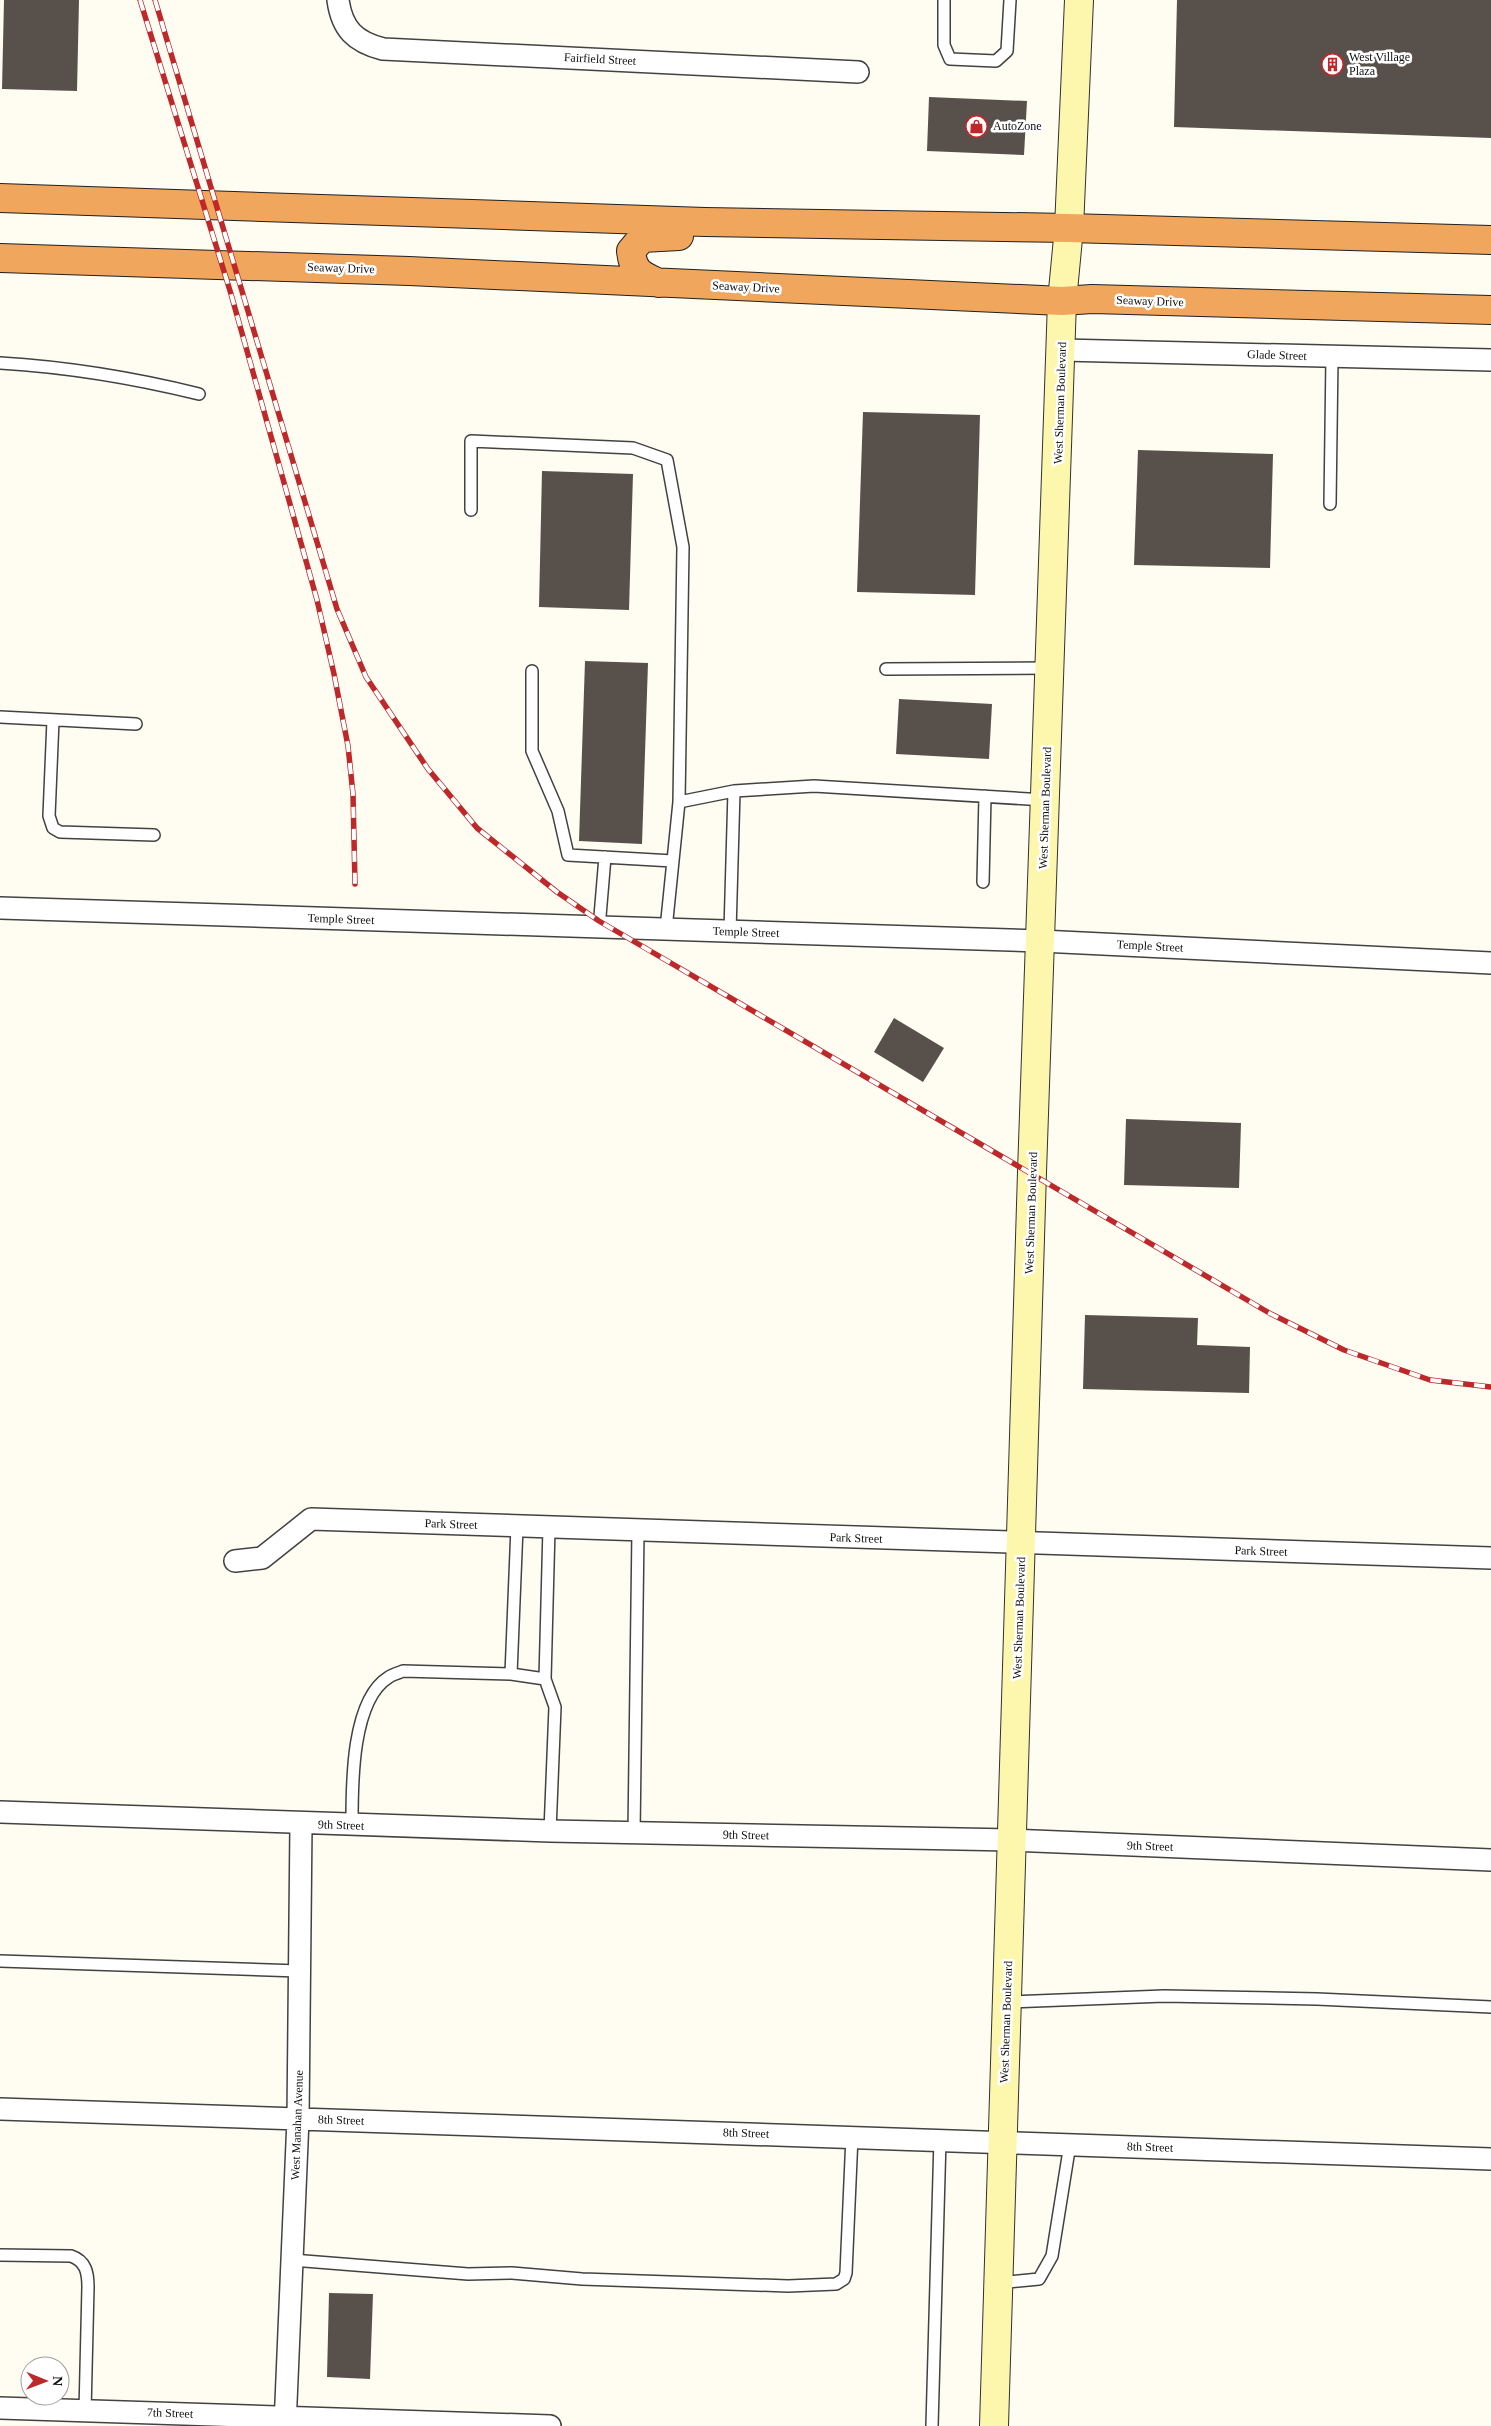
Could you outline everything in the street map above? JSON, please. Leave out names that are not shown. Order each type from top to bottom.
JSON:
[{"type":"highway","points":[[0,198],[696,222],[1069,228],[1490,241]]},
{"type":"highway","points":[[659,283],[644,276],[632,265],[631,251],[642,238],[654,236],[981,242],[1020,227]]},
{"type":"highway","name":"Seaway Drive","points":[[0,258],[409,270],[1062,301],[1092,299],[1491,310]]},
{"type":"highway","points":[[1092,299],[1139,284],[1491,292]]},
{"type":"main road","name":"West Sherman Boulevard","points":[[994,2426],[1045,800],[1062,350],[1062,301],[1069,228],[1079,0]]},
{"type":"street","name":"Fairfield Street","points":[[338,0],[346,29],[367,45],[383,49],[858,72]]},
{"type":"street","name":"Glade Street","points":[[1062,350],[1491,360]]},
{"type":"street","name":"Temple Street","points":[[0,908],[1041,941],[1491,963]]},
{"type":"street","name":"Park Street","points":[[235,1561],[262,1558],[311,1519],[1022,1544],[1491,1558]]},
{"type":"street","name":"9th Street","points":[[0,1812],[550,1832],[1012,1840],[1491,1860]]},
{"type":"street","name":"West Manahan Avenue","points":[[283,2423],[298,2119],[301,1824]]},
{"type":"street","name":"8th Street","points":[[0,2109],[852,2136],[1491,2159]]},
{"type":"street","name":"7th Street","points":[[0,2408],[85,2411],[283,2423],[550,2426]]},
{"type":"lane","points":[[944,0],[944,45],[950,59],[996,61],[1007,51],[1010,0]]},
{"type":"lane","points":[[1330,504],[1332,357]]},
{"type":"lane","points":[[0,363],[92,373],[154,383],[199,394]]},
{"type":"lane","points":[[472,510],[471,441],[634,448],[667,460],[683,547],[679,802],[666,929]]},
{"type":"lane","points":[[886,669],[1050,668]]},
{"type":"lane","points":[[532,671],[532,751],[558,811],[568,855],[673,861]]},
{"type":"lane","points":[[0,717],[136,724]]},
{"type":"lane","points":[[53,720],[49,816],[52,828],[60,832],[154,835]]},
{"type":"lane","points":[[679,802],[734,792],[814,786],[1045,800]]},
{"type":"lane","points":[[730,931],[734,792]]},
{"type":"lane","points":[[983,882],[985,796]]},
{"type":"lane","points":[[599,928],[605,857]]},
{"type":"lane","points":[[511,1674],[517,1526]]},
{"type":"lane","points":[[549,1528],[545,1679],[555,1707],[550,1832]]},
{"type":"lane","points":[[634,1833],[638,1531]]},
{"type":"lane","points":[[352,1825],[353,1769],[358,1736],[367,1707],[380,1684],[390,1676],[404,1672],[511,1674],[545,1679]]},
{"type":"lane","points":[[0,1961],[300,1971]]},
{"type":"lane","points":[[1007,2002],[1164,1996],[1317,1999],[1491,2007]]},
{"type":"lane","points":[[292,2260],[468,2274],[512,2273],[582,2279],[788,2286],[836,2284],[844,2279],[846,2273],[852,2136]]},
{"type":"lane","points":[[932,2426],[940,2140]]},
{"type":"lane","points":[[998,2283],[1039,2279],[1052,2256],[1070,2144]]},
{"type":"lane","points":[[0,2255],[71,2256],[76,2258],[86,2268],[88,2287],[85,2411]]},
{"type":"building","points":[[4,0],[79,0],[77,91],[2,89]]},
{"type":"building","name":"West Village Plaza","points":[[1177,0],[1491,0],[1491,138],[1174,127]]},
{"type":"building","name":"AutoZone","points":[[929,97],[1027,101],[1024,155],[927,151]]},
{"type":"building","points":[[863,412],[980,415],[975,595],[857,592]]},
{"type":"building","points":[[1138,450],[1273,454],[1270,568],[1134,565]]},
{"type":"building","points":[[542,471],[633,474],[629,610],[539,607]]},
{"type":"building","points":[[585,661],[648,663],[642,844],[579,841]]},
{"type":"building","points":[[899,699],[992,704],[989,759],[896,754]]},
{"type":"building","points":[[894,1018],[944,1048],[923,1082],[874,1052]]},
{"type":"building","points":[[1126,1119],[1241,1123],[1239,1188],[1124,1185]]},
{"type":"building","points":[[1085,1315],[1198,1318],[1197,1345],[1250,1347],[1249,1393],[1083,1389]]},
{"type":"building","points":[[329,2293],[373,2294],[370,2379],[327,2377]]},
{"type":"railway","points":[[140,0],[231,294],[317,600],[348,746],[353,794],[355,884]]},
{"type":"railway","points":[[155,0],[337,609],[366,677],[428,769],[477,828],[557,892],[599,921],[1271,1314],[1344,1350],[1430,1380],[1491,1387]]},
{"type":"place","name":"West Village Plaza","points":[[1333,64]]},
{"type":"place","name":"AutoZone","points":[[977,126]]}]
